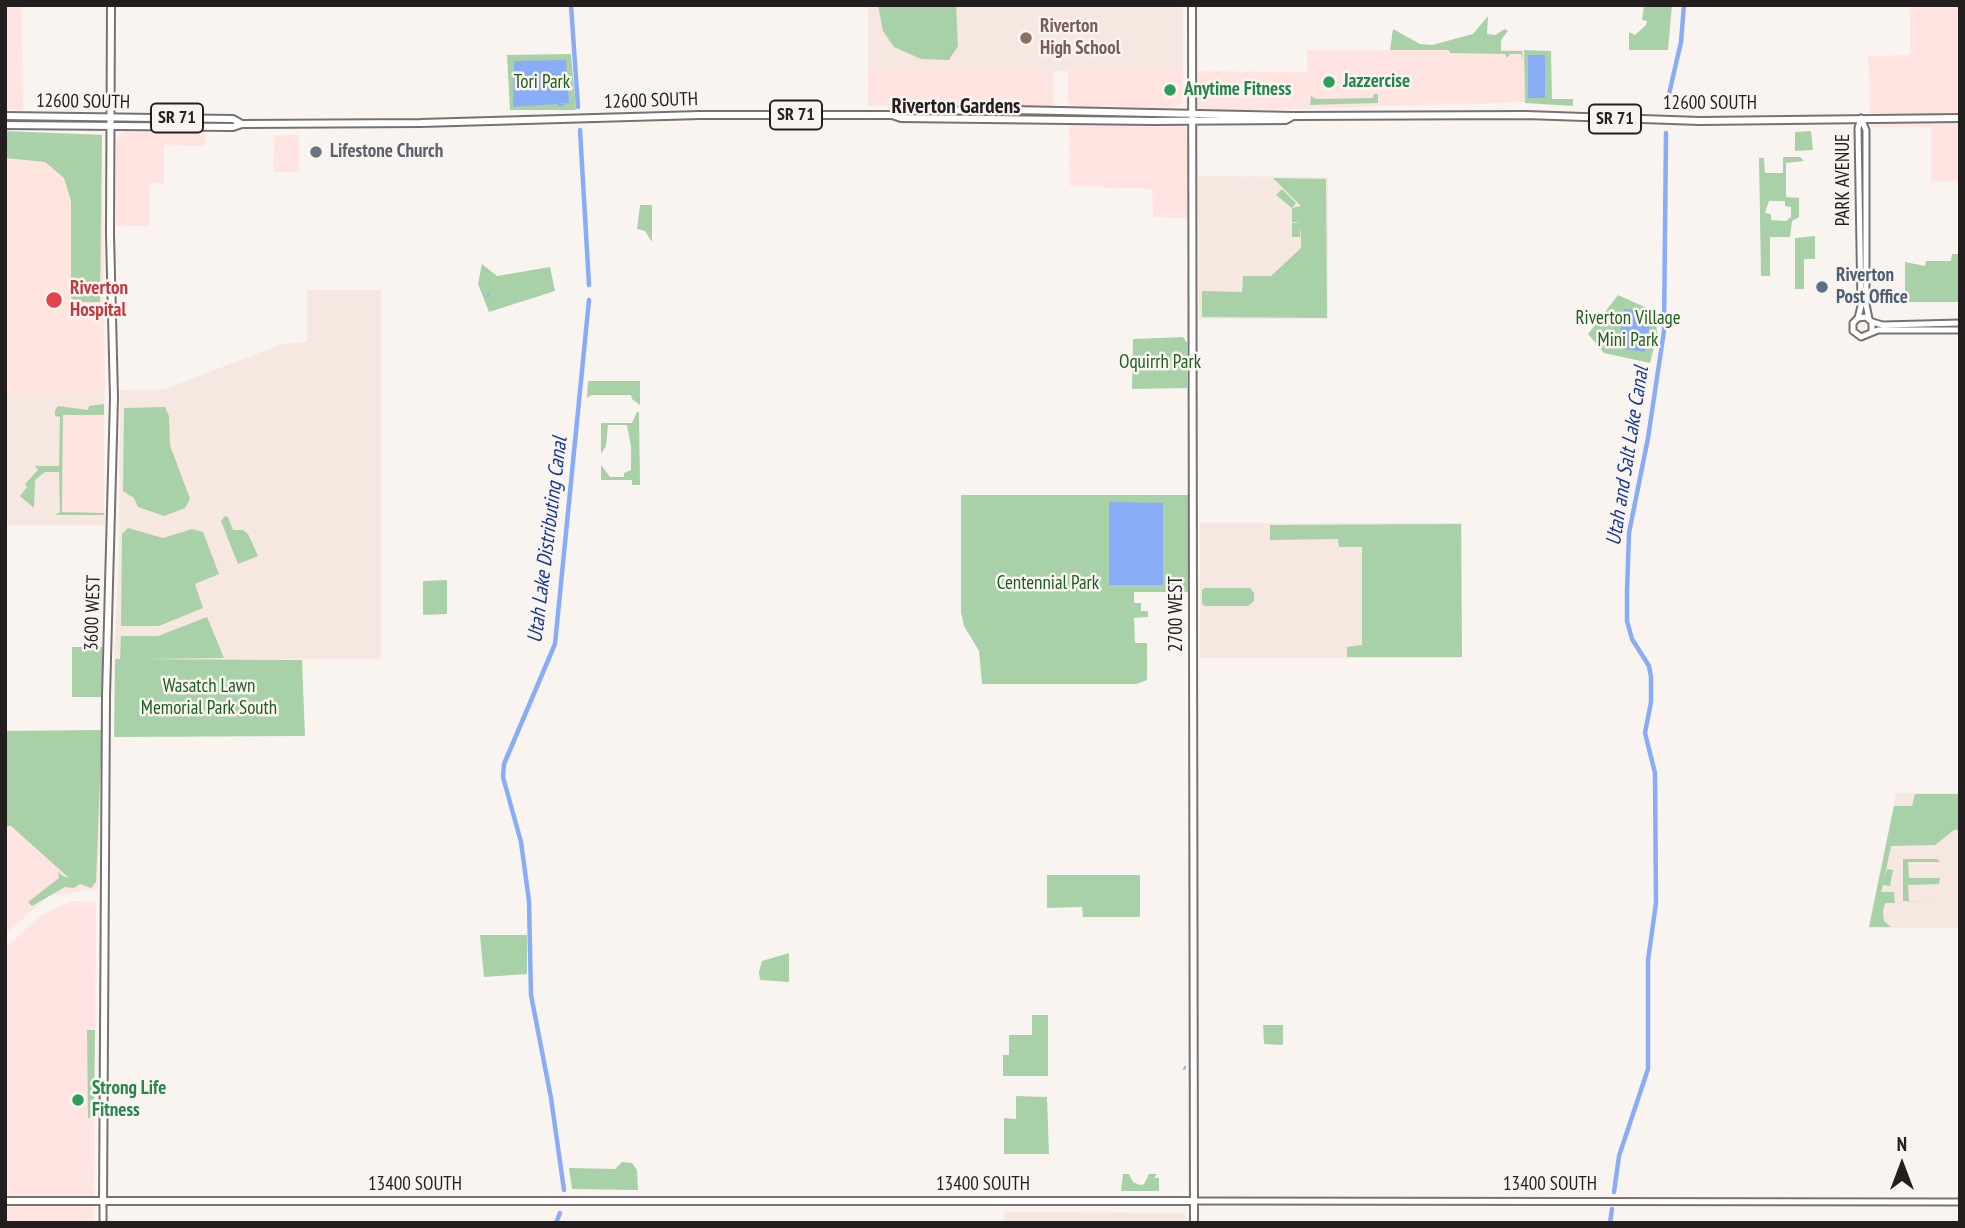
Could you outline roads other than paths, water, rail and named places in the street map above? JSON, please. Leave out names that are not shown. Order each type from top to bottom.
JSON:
[{"type":"main road","name":"3600 WEST","points":[[103,1202],[106,693],[114,398],[111,5]]},
{"type":"main road","name":"2700 WEST","points":[[1192,5],[1194,1223]]},
{"type":"main road","name":"12600 SOUTH","points":[[892,115],[900,111],[1063,111],[1192,117]]},
{"type":"main road","points":[[1017,118],[1021,114],[1059,115],[1063,111]]},
{"type":"main road","name":"12600 SOUTH","points":[[5,125],[233,119],[242,124],[892,115],[901,118],[1527,115],[1700,121],[1960,118]]},
{"type":"main road","name":"12600 SOUTH","points":[[5,116],[111,122]]},
{"type":"main road","name":"13400 SOUTH","points":[[5,1201],[1194,1201]]},
{"type":"street","name":"PARK AVENUE","points":[[1858,318],[1861,299],[1858,128],[1861,118]]},
{"type":"street","name":"PARK AVENUE","points":[[1861,118],[1866,130],[1866,304],[1872,332]]},
{"type":"street","points":[[1960,323],[1883,325],[1858,318],[1853,326],[1856,335],[1864,337],[1872,332],[1960,330]]},
{"type":"street","name":"13400 SOUTH","points":[[1194,1201],[1960,1202]]},
{"type":"street","name":"3600 WEST","points":[[103,1202],[103,1223]]},
{"type":"water","points":[[1528,55],[1545,55],[1545,98],[1528,98]]},
{"type":"water","name":"Tori Park","points":[[566,60],[569,103],[513,107],[514,61]]},
{"type":"water","points":[[1624,309],[1656,312],[1651,316],[1645,352],[1618,348]]},
{"type":"water","points":[[1109,502],[1163,503],[1163,585],[1109,585]]},
{"type":"waterway","name":"Utah Lake Distributing Canal","points":[[571,5],[578,107]]},
{"type":"waterway","name":"Utah and Salt Lake Canal","points":[[1666,107],[1681,42],[1684,5]]},
{"type":"waterway","name":"Utah Lake Distributing Canal","points":[[580,130],[589,285]]},
{"type":"waterway","name":"Utah and Salt Lake Canal","points":[[1614,1192],[1619,1156],[1648,1069],[1648,960],[1656,903],[1655,773],[1645,733],[1651,702],[1651,677],[1649,666],[1632,639],[1627,621],[1627,591],[1629,533],[1648,438],[1664,331],[1666,133]]},
{"type":"waterway","name":"Utah Lake Distributing Canal","points":[[564,1190],[551,1098],[531,995],[529,901],[521,842],[503,777],[504,764],[555,644],[589,300]]},
{"type":"waterway","name":"Utah and Salt Lake Canal","points":[[1657,313],[1664,313]]},
{"type":"waterway","name":"Utah and Salt Lake Canal","points":[[1610,1223],[1612,1209]]},
{"type":"waterway","name":"Utah Lake Distributing Canal","points":[[556,1223],[560,1213]]},
{"type":"place","name":"Riverton High School","points":[[1026,38]]},
{"type":"place","name":"Jazzercise","points":[[1329,82]]},
{"type":"place","name":"Anytime Fitness","points":[[1170,90]]},
{"type":"place","name":"Lifestone Church","points":[[316,152]]},
{"type":"place","name":"Riverton Post Office","points":[[1822,287]]},
{"type":"place","name":"Riverton Hospital","points":[[54,300]]},
{"type":"place","name":"Strong Life Fitness","points":[[78,1100]]},
{"type":"district","name":"Riverton Gardens","points":[[956,107]]},
{"type":"park label","name":"Riverton Village Mini Park","points":[[1628,330]]},
{"type":"park label","name":"Oquirrh Park","points":[[1160,363]]},
{"type":"park label","name":"Centennial Park","points":[[1048,584]]},
{"type":"park label","name":"Wasatch Lawn Memorial Park South","points":[[209,698]]}]
